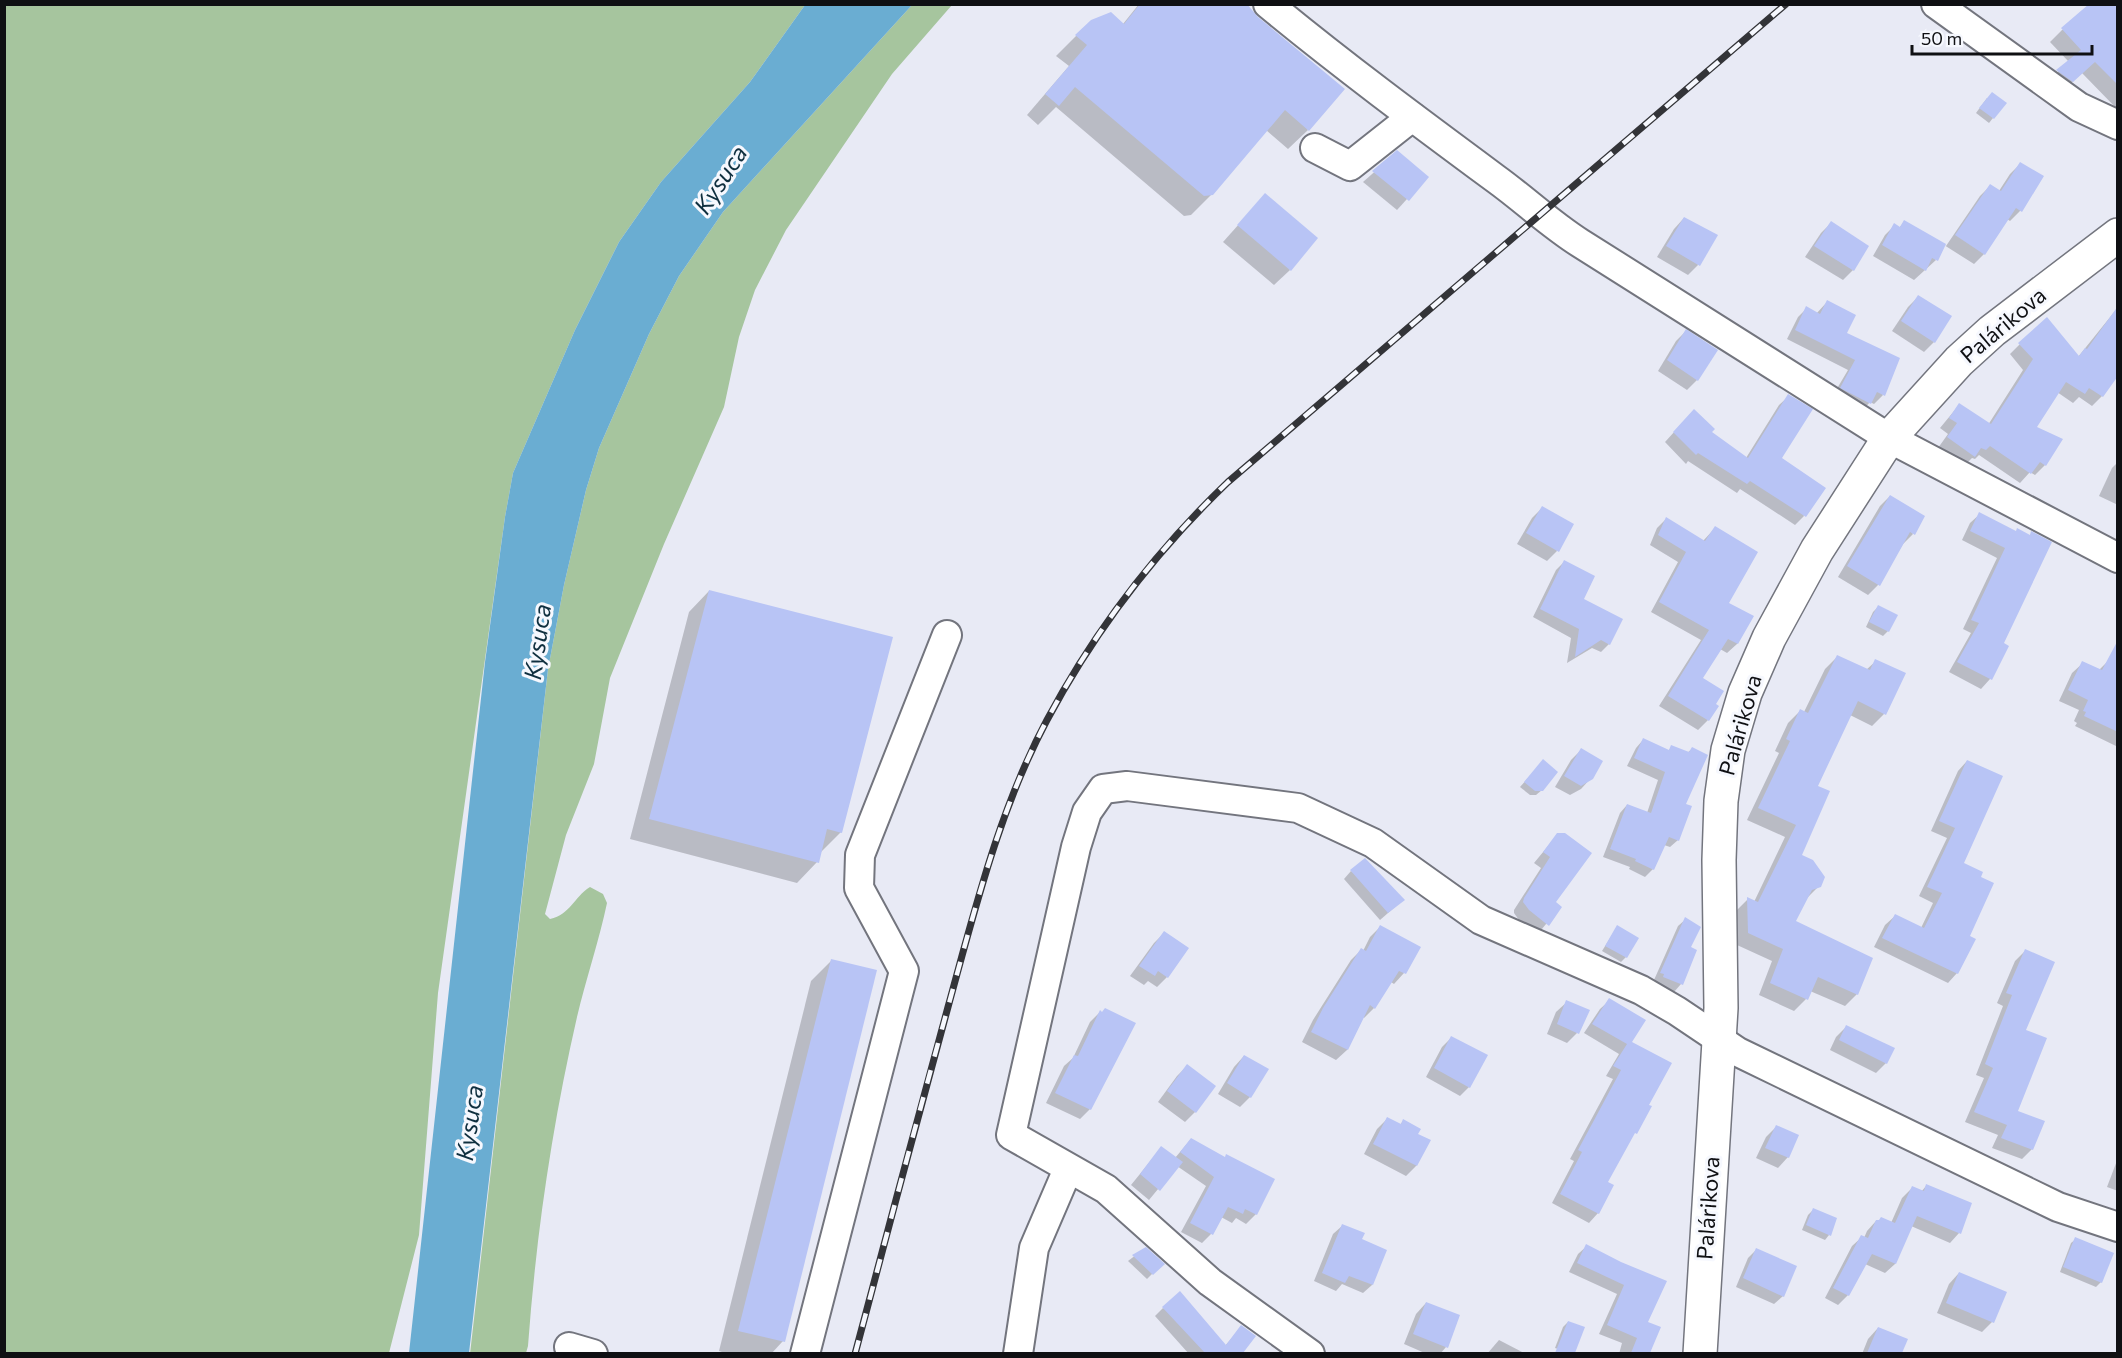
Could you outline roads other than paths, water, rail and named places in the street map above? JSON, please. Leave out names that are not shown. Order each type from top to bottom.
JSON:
[{"type":"main road","name":"Palárikova","points":[[1700,1353],[1721,1008],[1721,812],[1728,750],[1746,693],[1769,638],[1817,550],[1889,438],[1959,361],[1992,331],[2118,235]]},
{"type":"street","points":[[1268,4],[1336,60],[1521,198],[1558,229],[1889,438],[2118,558]]},
{"type":"street","points":[[1936,4],[2079,106],[2118,125]]},
{"type":"street","points":[[1315,148],[1350,166],[1412,117]]},
{"type":"street","points":[[805,1353],[904,971],[859,888],[860,855],[946,635]]},
{"type":"street","points":[[1310,1353],[1210,1282],[1106,1189],[1011,1135],[1076,847],[1087,812],[1103,789],[1127,786],[1298,808],[1373,843],[1481,920],[1641,990],[1749,1058],[2058,1207],[2118,1227]]},
{"type":"street","points":[[1018,1353],[1034,1248],[1068,1169]]},
{"type":"water","name":"Kysuca","points":[[805,5],[912,5],[723,212],[679,276],[649,334],[599,448],[586,490],[564,585],[548,669],[469,1353],[409,1353],[485,662],[513,473],[575,330],[619,242],[661,182],[750,82]]},
{"type":"railway","points":[[855,1354],[968,933],[1002,825],[1015,789],[1047,720],[1106,624],[1151,564],[1228,482],[1786,4]]}]
